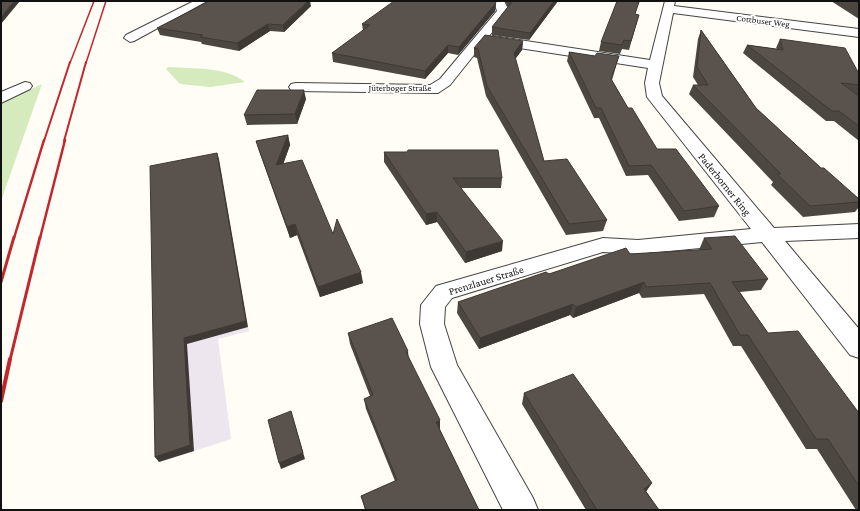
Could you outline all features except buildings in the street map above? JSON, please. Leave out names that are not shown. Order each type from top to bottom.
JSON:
[{"type":"street","points":[[130,38],[202,1]]},
{"type":"street","name":"Jüterboger Straße","points":[[296,87],[433,90],[445,82],[503,11],[495,2]]},
{"type":"street","name":"Cottbuser Weg","points":[[669,5],[838,36],[859,33]]},
{"type":"street","name":"Paderborner Ring","points":[[669,5],[652,82],[655,97],[859,347]]},
{"type":"street","points":[[481,38],[656,65]]},
{"type":"street","points":[[1,98],[25,86]]},
{"type":"street","name":"Prenzlauer Straße","points":[[521,510],[444,367],[432,324],[433,304],[444,292],[603,245],[638,247],[766,234],[859,231]]},
{"type":"shaded area","points":[[152,170],[242,297],[249,331],[218,339],[231,439],[158,463]]},
{"type":"green space","points":[[168,67],[208,69],[228,73],[245,82],[210,87],[180,84],[166,69]]},
{"type":"green space","points":[[42,84],[1,201],[1,103]]},
{"type":"railway","points":[[70,63],[94,1]]},
{"type":"railway","points":[[86,63],[106,1]]},
{"type":"railway","points":[[44,141],[70,62]]},
{"type":"railway","points":[[64,141],[86,62]]},
{"type":"railway","points":[[14,238],[44,140]]},
{"type":"railway","points":[[40,238],[65,140]]},
{"type":"railway","points":[[1,282],[14,237]]},
{"type":"railway","points":[[10,360],[40,237]]},
{"type":"railway","points":[[1,401],[10,359]]}]
